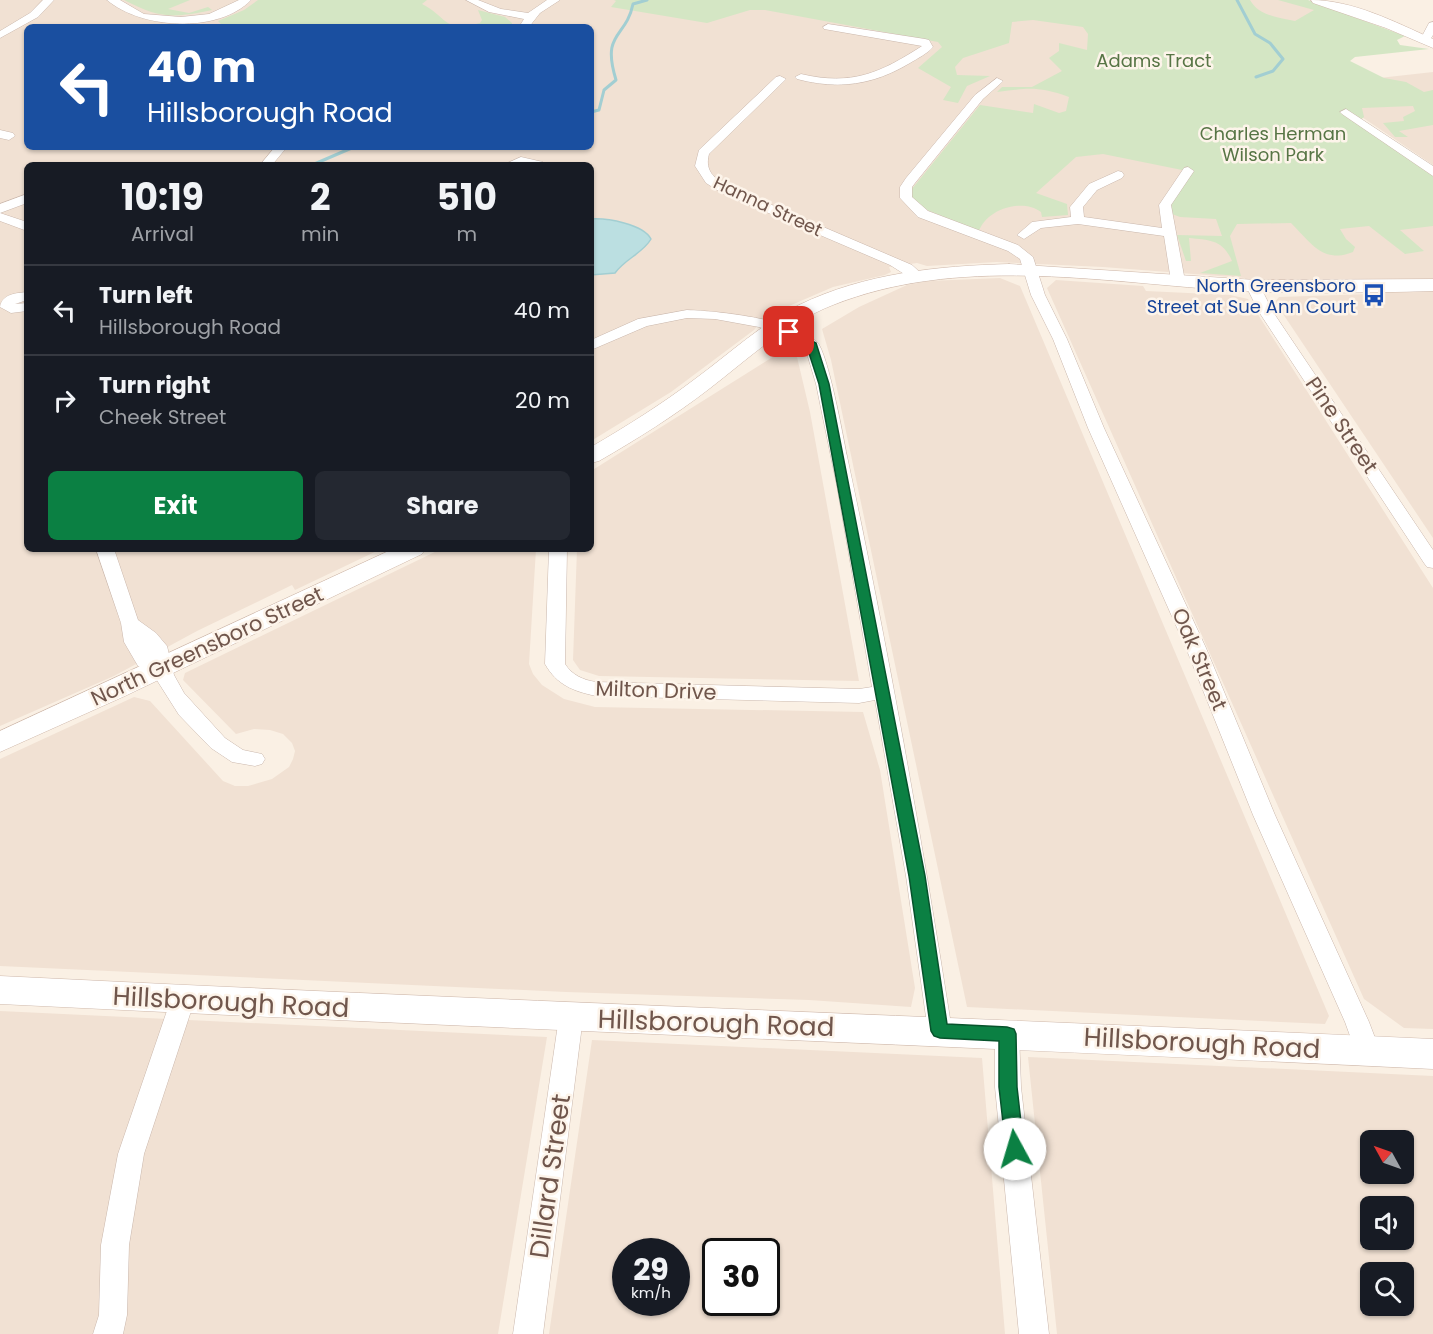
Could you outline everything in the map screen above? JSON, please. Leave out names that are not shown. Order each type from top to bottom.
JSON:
[{"type":"main road","points":[[1318,0],[1429,42]]},
{"type":"main road","points":[[594,454],[683,399],[776,327],[794,316],[832,298],[867,287],[917,276],[965,271],[1031,270],[1253,286],[1431,287]]},
{"type":"main road","name":"North Greensboro Street","points":[[0,742],[407,552]]},
{"type":"main road","name":"Hillsborough Road","points":[[0,990],[1433,1054]]},
{"type":"street","points":[[0,35],[34,15],[49,0]]},
{"type":"street","points":[[112,0],[147,17],[169,19],[199,17],[229,10],[246,0]]},
{"type":"street","points":[[471,0],[496,11],[530,16]]},
{"type":"street","points":[[526,24],[530,16],[555,0]]},
{"type":"street","points":[[134,23],[147,17]]},
{"type":"street","points":[[1429,42],[1433,25]]},
{"type":"street","name":"Hanna Street","points":[[828,27],[925,42],[928,47],[896,68],[858,83],[836,85],[785,72],[703,153],[700,165],[707,178],[726,190],[895,262],[917,276]]},
{"type":"street","points":[[997,81],[979,97],[910,181],[906,187],[906,198],[915,208],[932,219],[1022,253],[1031,270]]},
{"type":"street","points":[[1346,112],[1433,172]]},
{"type":"street","points":[[268,162],[278,150]]},
{"type":"street","points":[[1178,281],[1165,205],[1188,171]]},
{"type":"street","points":[[1077,220],[1076,207],[1093,187],[1118,175]]},
{"type":"street","points":[[0,209],[24,199]]},
{"type":"street","points":[[0,217],[24,226]]},
{"type":"street","points":[[1024,235],[1037,225],[1077,220],[1170,232]]},
{"type":"street","name":"Oak Street","points":[[1031,270],[1038,295],[1060,339],[1096,429],[1191,638],[1264,815],[1357,1022],[1367,1050]]},
{"type":"street","name":"Pine Street","points":[[1253,286],[1266,312],[1433,563]]},
{"type":"street","points":[[24,296],[14,298],[6,305],[11,309],[24,307]]},
{"type":"street","points":[[594,343],[643,322],[687,314],[736,318],[776,327],[807,341],[815,351],[845,486],[917,876],[940,1031]]},
{"type":"street","points":[[106,552],[130,622],[134,642],[145,662],[160,669],[171,689],[196,722],[227,751],[237,756],[255,759]]},
{"type":"street","name":"Milton Drive","points":[[558,552],[555,664],[560,674],[575,684],[596,690],[859,696],[883,692]]},
{"type":"street","points":[[108,1334],[113,1315],[115,1245],[131,1154],[183,999]]},
{"type":"street","name":"Dillard Street","points":[[528,1334],[571,1017]]},
{"type":"street","points":[[1007,1034],[1008,1087],[1034,1334]]},
{"type":"shaded area","points":[[0,0],[707,0],[1001,13],[1096,24],[1090,110],[1181,132],[1433,219],[1433,538],[1275,302],[1279,297],[1370,294],[1359,287],[1248,286],[1245,278],[1103,267],[997,262],[927,266],[917,263],[889,267],[891,272],[885,275],[833,287],[766,316],[754,330],[671,392],[594,439],[594,162],[24,162],[24,552],[375,552],[295,590],[292,585],[197,631],[114,676],[0,726]]},
{"type":"shaded area","points":[[1244,0],[1306,0],[1331,9],[1259,36]]},
{"type":"shaded area","points":[[1433,72],[1433,165],[1350,109],[1370,79]]},
{"type":"shaded area","points":[[1000,278],[1020,286],[1329,1016],[1325,1024],[967,1007],[831,360],[822,329],[859,307],[907,285],[928,281]]},
{"type":"shaded area","points":[[1056,280],[1143,286],[1146,291],[1230,295],[1248,299],[1433,588],[1433,1029],[1404,1028],[1364,999],[1047,288]]},
{"type":"shaded area","points":[[787,348],[797,357],[810,412],[859,681],[599,676],[580,670],[573,660],[577,552],[594,552],[594,469]]},
{"type":"shaded area","points":[[435,552],[536,552],[529,664],[533,674],[542,685],[564,699],[595,707],[863,712],[880,770],[915,988],[911,1007],[809,1000],[566,992],[0,966],[0,759],[134,697],[150,701],[223,781],[235,786],[248,786],[272,779],[289,767],[295,751],[292,743],[283,734],[254,729],[236,734],[183,680],[185,673]]},
{"type":"shaded area","points":[[0,1011],[547,1037],[498,1334],[0,1334]]},
{"type":"shaded area","points":[[592,1040],[982,1058],[1005,1334],[549,1334]]},
{"type":"shaded area","points":[[1028,1057],[1433,1076],[1433,1334],[1057,1334]]},
{"type":"green space","points":[[124,0],[190,0],[168,9],[189,13],[208,7],[212,10],[177,15],[158,14]]},
{"type":"green space","points":[[258,0],[427,0],[422,4],[451,24],[221,24],[218,21],[244,10]]},
{"type":"green space","points":[[614,0],[1250,0],[1264,13],[1295,21],[1314,10],[1278,0],[1308,0],[1405,36],[1397,40],[1400,45],[1429,49],[1355,57],[1350,61],[1384,78],[1406,82],[1424,92],[1433,90],[1433,125],[1399,131],[1408,137],[1395,137],[1383,123],[1404,121],[1403,117],[1415,111],[1413,106],[1362,108],[1364,117],[1358,122],[1433,176],[1433,226],[1400,230],[1424,251],[1405,254],[1369,226],[1340,229],[1355,247],[1353,252],[1333,255],[1318,250],[1291,223],[1237,224],[1230,236],[1241,276],[1200,273],[1232,261],[1224,249],[1215,242],[1189,238],[1191,261],[1186,261],[1177,235],[1222,236],[1216,219],[1180,217],[1172,214],[1169,205],[1187,171],[1103,154],[1076,157],[1036,193],[1067,204],[1068,215],[1042,217],[1041,212],[1033,208],[1015,206],[989,217],[979,231],[917,206],[907,195],[980,105],[1033,113],[1034,104],[1059,113],[1066,111],[1069,97],[1058,93],[1033,89],[997,92],[1002,87],[1032,87],[1062,71],[1049,58],[1059,51],[1059,43],[1087,50],[1088,34],[1083,27],[1033,20],[1012,22],[1009,43],[963,58],[955,67],[957,75],[990,76],[967,86],[958,103],[943,100],[951,87],[918,68],[942,47],[938,42],[765,10],[750,10],[707,23],[611,7],[616,1]]},
{"type":"green space","points":[[478,10],[505,17],[512,23],[476,24],[482,20]]},
{"type":"water","points":[[594,219],[615,221],[633,226],[651,239],[615,273],[594,275]]},
{"type":"waterway","points":[[594,111],[599,110],[604,90],[616,80],[611,52],[616,37],[630,15],[633,4],[647,0]]},
{"type":"waterway","points":[[1237,0],[1255,34],[1270,43],[1283,59],[1273,71],[1256,77]]},
{"type":"waterway","points":[[319,162],[347,150]]},
{"type":"place","name":"North Greensboro Street at Sue Ann Court","points":[[1374,295]]},
{"type":"route","points":[[789,332],[812,345],[824,384],[917,876],[940,1031],[1007,1034],[1008,1087],[1015,1149]]},
{"type":"park label","name":"Adams Tract","points":[[1154,60]]},
{"type":"park label","name":"Charles Herman Wilson Park","points":[[1273,143]]}]
